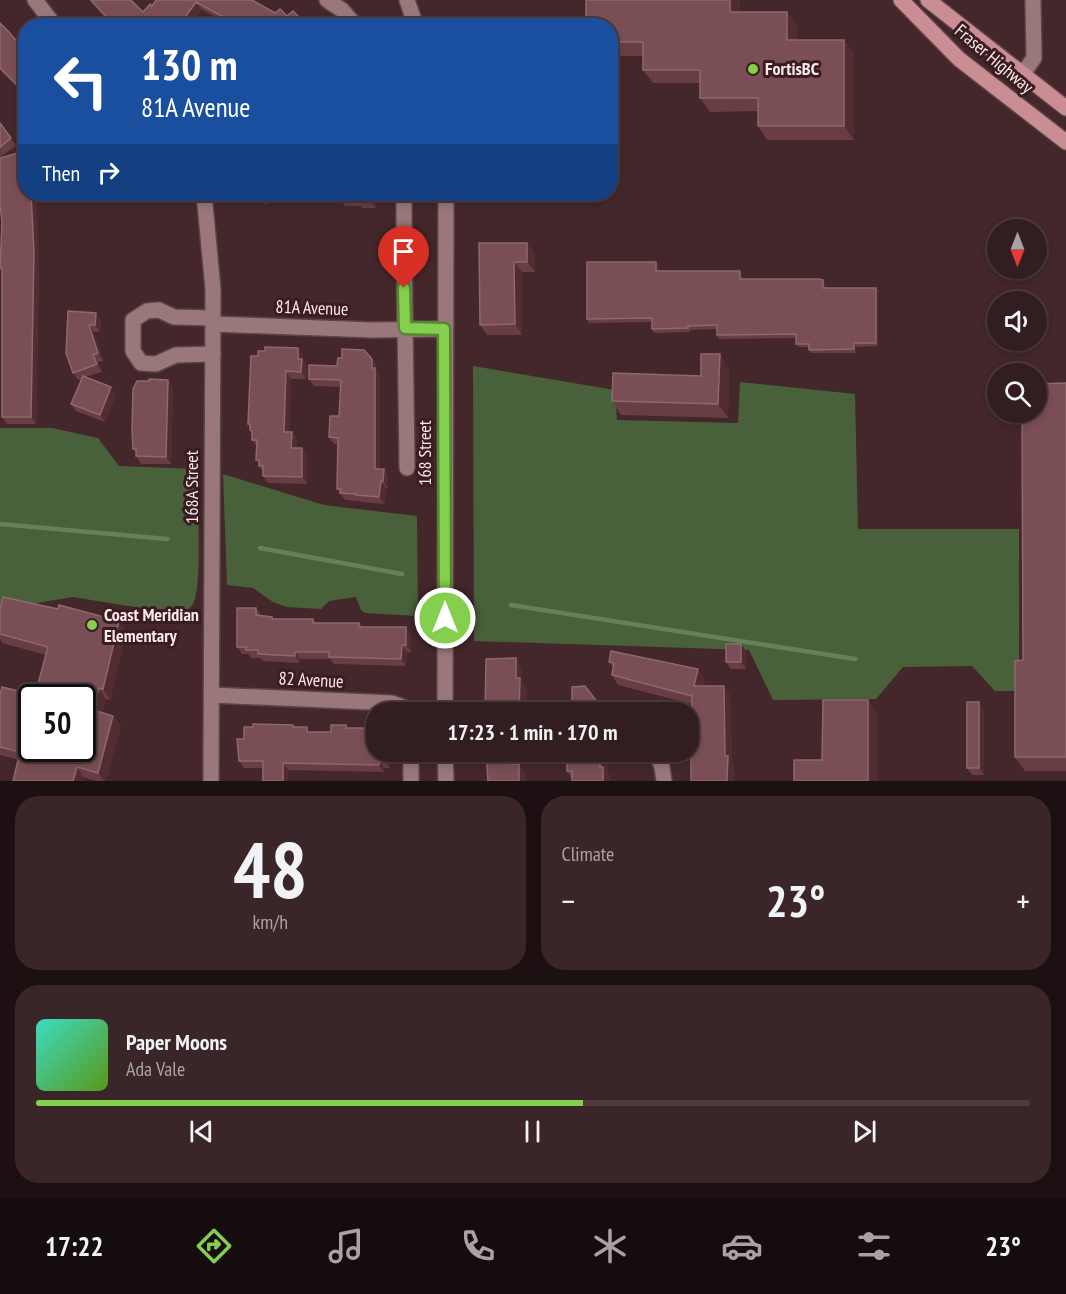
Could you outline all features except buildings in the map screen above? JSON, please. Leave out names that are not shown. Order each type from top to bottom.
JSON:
[{"type":"main road","name":"Fraser Highway","points":[[901,0],[959,59],[1066,142]]},
{"type":"main road","name":"Fraser Highway","points":[[928,0],[1066,108]]},
{"type":"street","points":[[35,0],[49,18]]},
{"type":"street","points":[[407,0],[413,18]]},
{"type":"street","points":[[1022,75],[1034,58],[1034,0]]},
{"type":"street","points":[[331,2],[348,18]]},
{"type":"street","name":"168A Street","points":[[205,201],[213,289],[211,781]]},
{"type":"street","points":[[404,201],[407,468]]},
{"type":"street","name":"168 Street","points":[[445,702],[446,201]]},
{"type":"street","name":"81A Avenue","points":[[213,354],[176,355],[156,364],[141,363],[134,351],[133,320],[147,310],[159,310],[174,317],[213,321],[372,330],[444,329]]},
{"type":"street","name":"82 Avenue","points":[[212,695],[366,702]]},
{"type":"street","points":[[411,762],[411,781]]},
{"type":"street","points":[[445,762],[446,781]]},
{"type":"street","points":[[660,762],[664,781]]},
{"type":"green space","points":[[473,366],[615,390],[617,420],[738,423],[740,382],[855,394],[858,529],[1019,529],[1019,691],[995,691],[972,666],[903,667],[876,699],[773,700],[749,650],[474,641]]},
{"type":"green space","points":[[0,428],[52,428],[98,438],[119,466],[197,469],[198,579],[193,604],[183,615],[73,597],[0,609]]},
{"type":"green space","points":[[223,474],[324,505],[417,516],[418,616],[365,613],[361,610],[356,597],[329,601],[321,609],[287,607],[273,602],[253,588],[227,585]]},
{"type":"waterway","points":[[0,524],[167,539]]},
{"type":"waterway","points":[[260,548],[402,574]]},
{"type":"waterway","points":[[511,605],[855,659]]},
{"type":"place","name":"FortisBC","points":[[753,69]]},
{"type":"place","name":"Coast Meridian Elementary","points":[[92,625]]},
{"type":"route","points":[[404,288],[405,328],[444,329],[445,618]]}]
